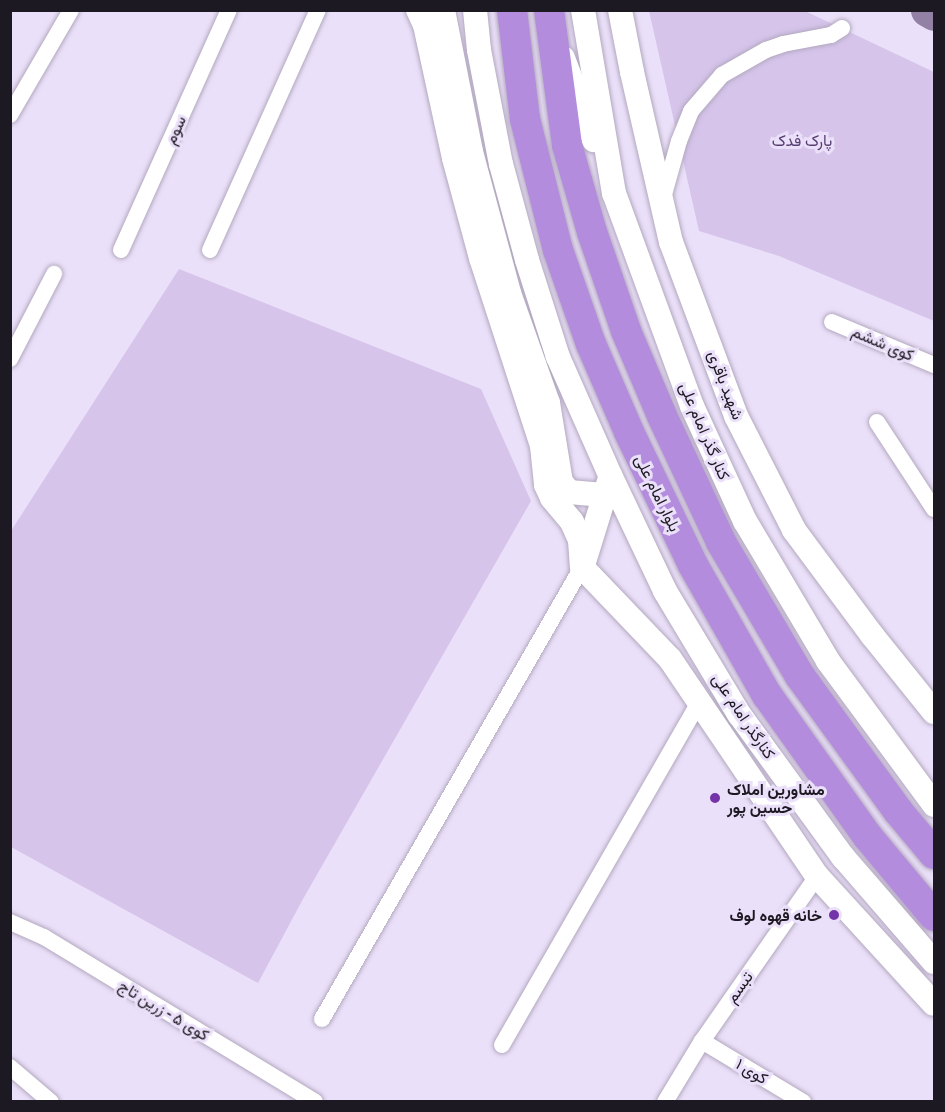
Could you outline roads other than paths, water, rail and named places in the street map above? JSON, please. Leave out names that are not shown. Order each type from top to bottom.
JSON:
[{"type":"highway","name":"بلوار امام علی","points":[[512,10],[525,119],[558,250],[591,344],[629,432],[693,565],[767,695],[868,837],[934,916]]},
{"type":"highway","points":[[550,18],[567,145],[592,232],[626,331],[716,531],[800,676],[898,811],[934,854]]},
{"type":"street","points":[[10,115],[71,10]]},
{"type":"street","name":"سوم","points":[[121,250],[230,10]]},
{"type":"street","points":[[210,249],[318,10]]},
{"type":"street","points":[[418,10],[425,25],[454,158],[481,258],[542,446],[546,485],[552,498],[572,522],[580,540],[582,567],[670,659],[817,876],[934,1004]]},
{"type":"street","points":[[443,10],[471,152],[510,293],[550,411],[561,482],[569,492],[579,495],[607,485]]},
{"type":"street","points":[[322,1019],[582,567],[607,485],[558,357],[527,260],[501,164],[479,50],[475,10]]},
{"type":"street","name":"کنار گذر امام علی","points":[[584,10],[615,193],[692,406],[745,521],[828,660],[934,805]]},
{"type":"street","name":"شهید باقری","points":[[620,10],[671,242],[736,416],[794,530],[872,635],[934,712]]},
{"type":"street","points":[[550,18],[615,193]]},
{"type":"street","points":[[662,203],[679,141],[692,111],[722,75],[766,50],[783,44],[831,36],[842,28]]},
{"type":"street","points":[[10,359],[54,274]]},
{"type":"street","name":"کوی ششم","points":[[831,322],[934,365]]},
{"type":"street","points":[[877,422],[934,509]]},
{"type":"street","name":"کنارگذر امام علی","points":[[607,485],[665,591],[739,714],[843,857],[934,963]]},
{"type":"street","points":[[502,1045],[700,701]]},
{"type":"street","name":"تبسم","points":[[665,1101],[702,1041],[817,876]]},
{"type":"street","name":"کوی ۵ - زرین تاج","points":[[10,921],[44,937],[315,1101]]},
{"type":"street","points":[[900,967],[934,976]]},
{"type":"street","name":"کوی ۱","points":[[702,1041],[803,1101]]},
{"type":"street","points":[[10,1067],[51,1101]]},
{"type":"waterway","points":[[927,10],[934,14]]},
{"type":"place","name":"مشاورین املاک حسین پور","points":[[715,798]]},
{"type":"place","name":"خانه قهوه لوف","points":[[834,915]]},
{"type":"park label","name":"پارک فدک","points":[[802,140]]}]
